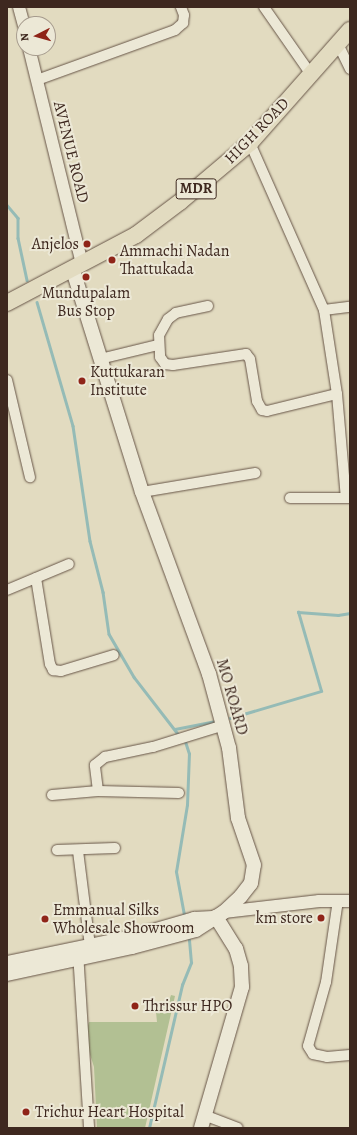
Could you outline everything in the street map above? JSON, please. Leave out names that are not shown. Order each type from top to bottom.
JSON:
[{"type":"main road","name":"HIGH ROAD","points":[[7,303],[78,267],[136,235],[185,198],[250,143],[337,42],[350,30]]},
{"type":"main road","name":"MO ROARD","points":[[7,974],[82,951],[171,938],[196,930],[220,915],[251,883],[254,864],[238,818],[224,725],[209,674],[142,492],[100,359],[78,267]]},
{"type":"main road","points":[[203,1121],[242,987],[241,966],[236,950],[220,915]]},
{"type":"main road","points":[[7,963],[82,951]]},
{"type":"street","points":[[37,80],[175,30],[183,23],[184,15],[181,7]]},
{"type":"street","points":[[264,7],[310,73]]},
{"type":"street","points":[[337,42],[350,69]]},
{"type":"street","name":"AVENUE ROAD","points":[[31,56],[78,267]]},
{"type":"street","points":[[250,143],[324,310],[337,394],[348,498],[290,498]]},
{"type":"street","points":[[208,306],[176,314],[168,319],[159,335],[158,345],[160,357],[165,364],[173,365],[246,354],[250,359],[257,401],[262,410],[267,411],[337,394]]},
{"type":"street","points":[[324,310],[350,307]]},
{"type":"street","points":[[100,359],[158,345]]},
{"type":"street","points":[[7,380],[30,477]]},
{"type":"street","points":[[142,492],[255,473]]},
{"type":"street","points":[[7,590],[69,564]]},
{"type":"street","points":[[36,578],[50,664],[54,670],[61,671],[114,655]]},
{"type":"street","points":[[98,791],[95,765],[98,761],[224,725]]},
{"type":"street","points":[[52,795],[98,791],[179,793]]},
{"type":"street","points":[[57,850],[78,851],[115,848]]},
{"type":"street","points":[[78,851],[89,1128]]},
{"type":"street","points":[[220,915],[344,901],[326,982],[308,1046],[313,1054],[327,1057],[350,1055]]},
{"type":"street","points":[[203,1121],[238,1128]]},
{"type":"green space","points":[[171,995],[175,996],[145,1128],[97,1128],[94,1067],[88,1048],[87,1029],[89,1022],[157,1022],[156,1012],[169,1001]]},
{"type":"waterway","points":[[7,205],[18,218],[18,238],[27,280]]},
{"type":"waterway","points":[[37,302],[73,426],[90,541],[103,592],[109,634],[134,677],[178,734]]},
{"type":"waterway","points":[[230,718],[321,691],[298,612],[338,615],[350,613]]},
{"type":"waterway","points":[[175,729],[215,721]]},
{"type":"waterway","points":[[184,915],[176,872],[187,805],[189,754],[185,742]]},
{"type":"waterway","points":[[149,1128],[182,985],[191,963],[189,940]]},
{"type":"place","name":"Anjelos","points":[[87,244]]},
{"type":"place","name":"Ammachi Nadan Thattukada","points":[[112,260]]},
{"type":"place","name":"Mundupalam Bus Stop","points":[[86,277]]},
{"type":"place","name":"Kuttukaran Institute","points":[[82,381]]},
{"type":"place","name":"km store","points":[[321,918]]},
{"type":"place","name":"Emmanual Silks Wholesale Showroom","points":[[45,919]]},
{"type":"place","name":"Thrissur HPO","points":[[135,1006]]},
{"type":"place","name":"Trichur Heart Hospital","points":[[26,1112]]}]
